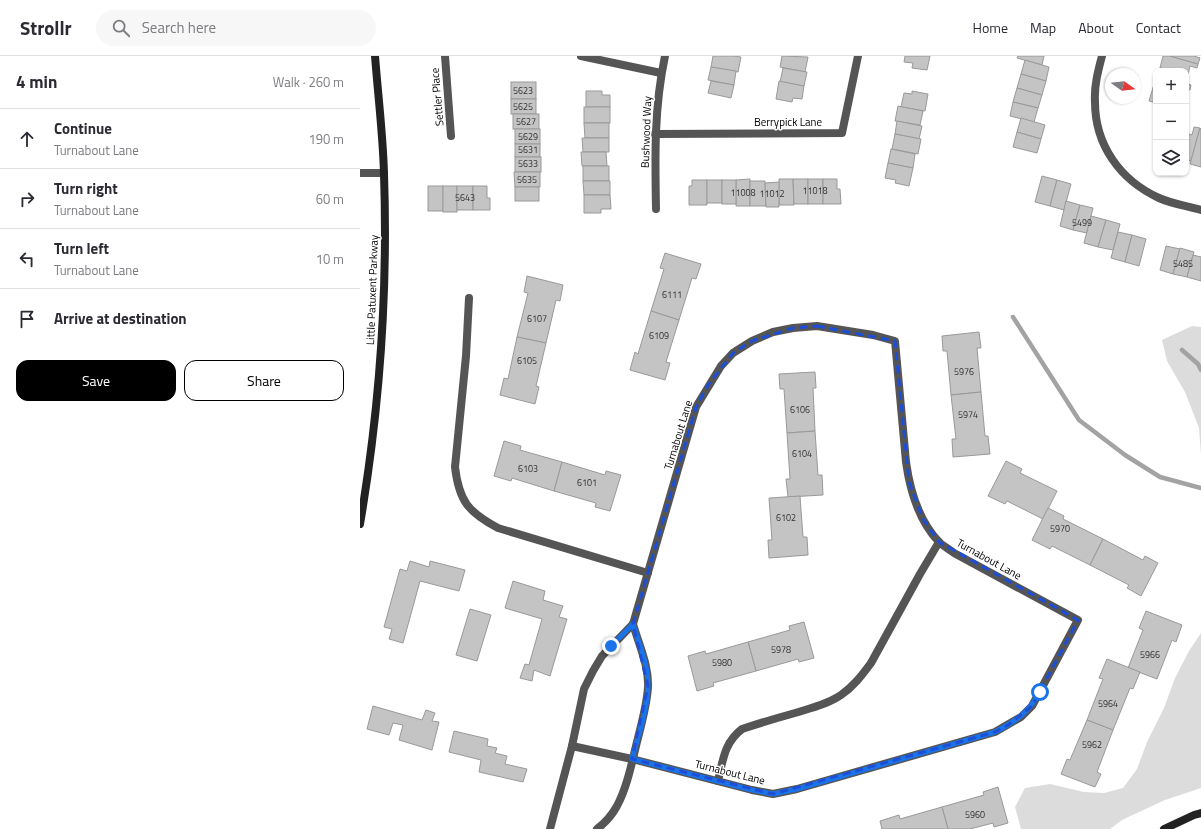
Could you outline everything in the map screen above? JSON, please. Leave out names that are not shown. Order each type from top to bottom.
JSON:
[{"type":"main road","name":"Little Patuxent Parkway","points":[[360,524],[372,449],[383,331],[385,270],[384,173],[375,56]]},
{"type":"main road","points":[[1164,829],[1201,813]]},
{"type":"street","name":"Settler Place","points":[[445,56],[451,136]]},
{"type":"street","points":[[580,56],[661,73]]},
{"type":"street","name":"Bushwood Way","points":[[656,209],[655,134],[657,102],[665,56]]},
{"type":"street","name":"Berrypick Lane","points":[[655,134],[842,133],[858,56]]},
{"type":"street","points":[[1102,56],[1097,77],[1094,101],[1096,121],[1110,157],[1122,172],[1145,191],[1161,199],[1201,210]]},
{"type":"street","points":[[360,172],[384,173]]},
{"type":"street","points":[[469,298],[466,356],[455,467],[461,497],[470,509],[482,519],[498,528],[648,573]]},
{"type":"street","name":"Turnabout Lane","points":[[550,829],[572,746],[584,690],[593,670],[602,656],[633,624],[696,407],[720,366],[733,353],[752,341],[773,332],[793,328],[817,326],[873,335],[895,341],[909,482],[913,499],[923,519],[939,542],[954,553],[1078,620],[1032,706],[1021,717],[995,732],[797,789],[773,794],[752,790],[632,759],[572,746]]},
{"type":"street","points":[[718,781],[726,747],[733,736],[742,729],[812,708],[840,696],[852,686],[871,663],[939,542]]},
{"type":"street","points":[[597,829],[605,822],[616,806],[624,788],[646,705],[648,686],[643,657],[633,624]]},
{"type":"highlighted area","points":[[817,326],[895,341],[909,482],[923,519],[939,542],[1078,620],[1032,706],[1008,725],[995,732],[773,794],[632,759],[648,686],[633,624],[696,407],[708,385],[733,353],[752,341],[793,328]]},
{"type":"shaded area","points":[[1192,326],[1201,327],[1201,455],[1199,428],[1185,392],[1167,361],[1162,340]]},
{"type":"shaded area","points":[[1201,633],[1201,788],[1165,800],[1122,820],[1110,829],[1021,829],[1015,807],[1025,788],[1050,784],[1084,792],[1104,793],[1123,788],[1137,769],[1147,742],[1164,708],[1175,678],[1189,651]]},
{"type":"building","points":[[713,56],[741,57],[738,72],[711,67]]},
{"type":"building","points":[[782,56],[808,57],[805,72],[780,67]]},
{"type":"building","points":[[905,56],[930,56],[927,70],[912,68],[913,63],[904,62]]},
{"type":"building","points":[[1018,56],[1044,56],[1042,65],[1017,58]]},
{"type":"building","points":[[1163,56],[1170,56],[1198,64],[1197,68],[1190,66],[1189,70],[1189,68],[1160,68]]},
{"type":"building","points":[[1170,56],[1194,56],[1200,58],[1198,64]]},
{"type":"building","points":[[1025,60],[1049,67],[1046,81],[1021,74]]},
{"type":"building","points":[[711,67],[736,71],[734,85],[708,80]]},
{"type":"building","points":[[783,68],[807,72],[804,86],[780,82]]},
{"type":"building","points":[[1021,74],[1046,81],[1042,95],[1017,88]]},
{"type":"building","points":[[711,81],[734,85],[731,98],[708,93]]},
{"type":"building","points":[[779,81],[804,86],[802,99],[793,98],[792,102],[776,99]]},
{"type":"building","points":[[511,82],[536,82],[536,99],[511,99]]},
{"type":"building","points":[[1017,88],[1042,95],[1038,108],[1013,102]]},
{"type":"building","points":[[1153,88],[1153,102],[1149,101]]},
{"type":"building","points":[[586,91],[602,91],[602,95],[610,95],[610,107],[586,107]]},
{"type":"building","points":[[912,91],[928,94],[925,111],[901,107],[904,93],[912,94]]},
{"type":"building","points":[[511,99],[536,99],[536,114],[511,114]]},
{"type":"building","points":[[1013,102],[1038,108],[1034,122],[1010,116]]},
{"type":"building","points":[[898,106],[923,111],[920,125],[895,121]]},
{"type":"building","points":[[584,107],[610,107],[610,123],[584,123]]},
{"type":"building","points":[[513,114],[539,114],[539,129],[513,129]]},
{"type":"building","points":[[1021,118],[1045,125],[1041,139],[1017,132]]},
{"type":"building","points":[[897,121],[922,126],[919,139],[895,134]]},
{"type":"building","points":[[584,123],[609,123],[609,138],[585,138]]},
{"type":"building","points":[[1194,127],[1200,128],[1191,161],[1189,161],[1189,134],[1192,135]]},
{"type":"building","points":[[1200,128],[1201,129],[1201,167],[1190,164]]},
{"type":"building","points":[[515,129],[540,129],[540,144],[515,144]]},
{"type":"building","points":[[1017,132],[1041,139],[1037,153],[1013,147]]},
{"type":"building","points":[[895,134],[921,139],[918,154],[892,149]]},
{"type":"building","points":[[582,138],[609,138],[609,152],[583,152]]},
{"type":"building","points":[[515,144],[540,144],[540,157],[515,157]]},
{"type":"building","points":[[891,149],[915,154],[913,168],[888,163]]},
{"type":"building","points":[[581,152],[606,152],[607,166],[582,166]]},
{"type":"building","points":[[515,157],[541,157],[541,172],[515,172]]},
{"type":"building","points":[[888,163],[913,168],[909,186],[895,183],[896,180],[885,178]]},
{"type":"building","points":[[583,166],[609,166],[609,181],[583,181]]},
{"type":"building","points":[[514,172],[540,172],[540,187],[515,187]]},
{"type":"building","points":[[1042,176],[1057,180],[1050,206],[1035,202]]},
{"type":"building","points":[[750,179],[750,206],[736,206],[736,180]]},
{"type":"building","points":[[779,179],[793,179],[794,205],[779,205]]},
{"type":"building","points":[[793,179],[808,179],[808,204],[794,204]]},
{"type":"building","points":[[808,179],[823,179],[823,204],[808,204]]},
{"type":"building","points":[[823,179],[837,179],[837,189],[840,189],[841,204],[823,204]]},
{"type":"building","points":[[692,180],[707,180],[707,205],[689,205],[689,186],[692,186]]},
{"type":"building","points":[[707,180],[722,180],[722,203],[707,203]]},
{"type":"building","points":[[722,180],[736,180],[736,204],[722,204]]},
{"type":"building","points":[[1057,180],[1071,184],[1064,210],[1050,206]]},
{"type":"building","points":[[583,181],[610,181],[610,195],[584,195]]},
{"type":"building","points":[[750,181],[765,181],[766,206],[750,206]]},
{"type":"building","points":[[779,182],[779,207],[766,207],[765,183]]},
{"type":"building","points":[[428,186],[443,186],[443,211],[428,211]]},
{"type":"building","points":[[443,186],[457,186],[457,212],[443,212]]},
{"type":"building","points":[[457,186],[473,186],[473,210],[457,210]]},
{"type":"building","points":[[473,186],[487,186],[487,198],[490,198],[490,210],[473,210]]},
{"type":"building","points":[[515,187],[539,187],[539,201],[515,201]]},
{"type":"building","points":[[584,195],[610,195],[611,209],[601,209],[601,213],[584,213]]},
{"type":"building","points":[[1066,201],[1080,205],[1073,230],[1060,226]]},
{"type":"building","points":[[1080,205],[1093,208],[1087,233],[1073,230]]},
{"type":"building","points":[[1091,216],[1106,220],[1098,247],[1084,243]]},
{"type":"building","points":[[1106,220],[1120,224],[1113,250],[1098,247]]},
{"type":"building","points":[[1118,232],[1132,235],[1125,262],[1111,258]]},
{"type":"building","points":[[1132,235],[1146,239],[1139,266],[1125,262]]},
{"type":"building","points":[[1166,246],[1180,249],[1173,274],[1160,270]]},
{"type":"building","points":[[1180,248],[1194,252],[1187,277],[1173,274]]},
{"type":"building","points":[[665,253],[701,264],[696,279],[692,278],[679,320],[651,311],[664,269],[660,268]]},
{"type":"building","points":[[1193,255],[1201,257],[1201,281],[1187,277]]},
{"type":"building","points":[[527,276],[563,285],[560,301],[556,300],[546,343],[517,337],[528,293],[524,292]]},
{"type":"building","points":[[651,311],[679,320],[666,362],[670,363],[665,380],[630,370],[635,352],[638,354]]},
{"type":"building","points":[[979,332],[981,348],[977,348],[981,392],[951,395],[947,351],[943,351],[942,336]]},
{"type":"building","points":[[517,337],[546,343],[536,386],[539,387],[535,404],[500,395],[504,378],[508,379]]},
{"type":"building","points":[[815,372],[816,388],[813,388],[815,431],[787,433],[784,389],[780,389],[779,374]]},
{"type":"building","points":[[981,392],[985,436],[988,436],[990,454],[953,457],[952,439],[956,439],[951,395]]},
{"type":"building","points":[[815,431],[818,475],[822,475],[823,495],[788,497],[786,479],[790,479],[787,433]]},
{"type":"building","points":[[504,441],[521,446],[520,450],[562,462],[554,491],[512,478],[511,481],[494,476]]},
{"type":"building","points":[[1006,461],[1022,469],[1020,473],[1057,491],[1043,519],[1007,501],[1005,504],[988,496]]},
{"type":"building","points":[[562,462],[605,475],[606,471],[621,475],[610,511],[595,507],[596,503],[554,491]]},
{"type":"building","points":[[800,496],[803,537],[807,537],[808,555],[769,558],[768,540],[772,540],[769,498]]},
{"type":"building","points":[[1048,508],[1064,516],[1063,519],[1103,539],[1090,565],[1052,546],[1050,549],[1032,540]]},
{"type":"building","points":[[1103,539],[1143,560],[1145,556],[1158,563],[1141,596],[1127,588],[1129,585],[1090,565]]},
{"type":"building","points":[[410,561],[429,567],[430,561],[465,570],[459,591],[420,581],[403,643],[389,639],[392,629],[384,627],[400,569],[407,571]]},
{"type":"building","points":[[513,581],[545,591],[543,600],[563,606],[559,617],[567,619],[550,676],[534,670],[532,681],[520,678],[525,664],[529,665],[542,619],[505,608]]},
{"type":"building","points":[[470,609],[491,615],[477,661],[456,655]]},
{"type":"building","points":[[1146,611],[1182,625],[1176,642],[1172,640],[1157,679],[1128,668],[1143,630],[1139,628]]},
{"type":"building","points":[[804,622],[814,658],[799,662],[798,659],[756,671],[748,642],[790,630],[789,626]]},
{"type":"building","points":[[748,642],[756,671],[713,683],[714,686],[697,691],[688,656],[705,651],[706,654]]},
{"type":"building","points":[[1107,659],[1140,672],[1133,689],[1130,688],[1113,730],[1087,720],[1103,679],[1099,678]]},
{"type":"building","points":[[373,706],[422,720],[426,710],[435,713],[432,721],[439,722],[432,750],[399,740],[403,725],[393,723],[389,735],[367,729]]},
{"type":"building","points":[[1087,720],[1113,730],[1097,772],[1101,774],[1095,787],[1061,774],[1067,759],[1070,760]]},
{"type":"building","points":[[454,731],[488,739],[487,746],[497,748],[495,753],[507,756],[505,764],[527,769],[523,782],[479,772],[481,760],[449,752]]},
{"type":"building","points":[[998,787],[1008,823],[994,827],[993,823],[970,829],[948,829],[942,807],[984,795],[983,792]]},
{"type":"building","points":[[942,807],[948,829],[882,829],[880,821],[899,815],[900,819]]},
{"type":"waterway","points":[[1013,317],[1079,420],[1125,455],[1160,477],[1201,488]]},
{"type":"waterway","points":[[1182,350],[1198,364],[1201,370]]},
{"type":"route","points":[[611,646],[633,624],[647,673],[648,686],[646,705],[632,759],[773,794],[797,789],[995,732],[1021,717],[1032,706],[1040,692]]}]
